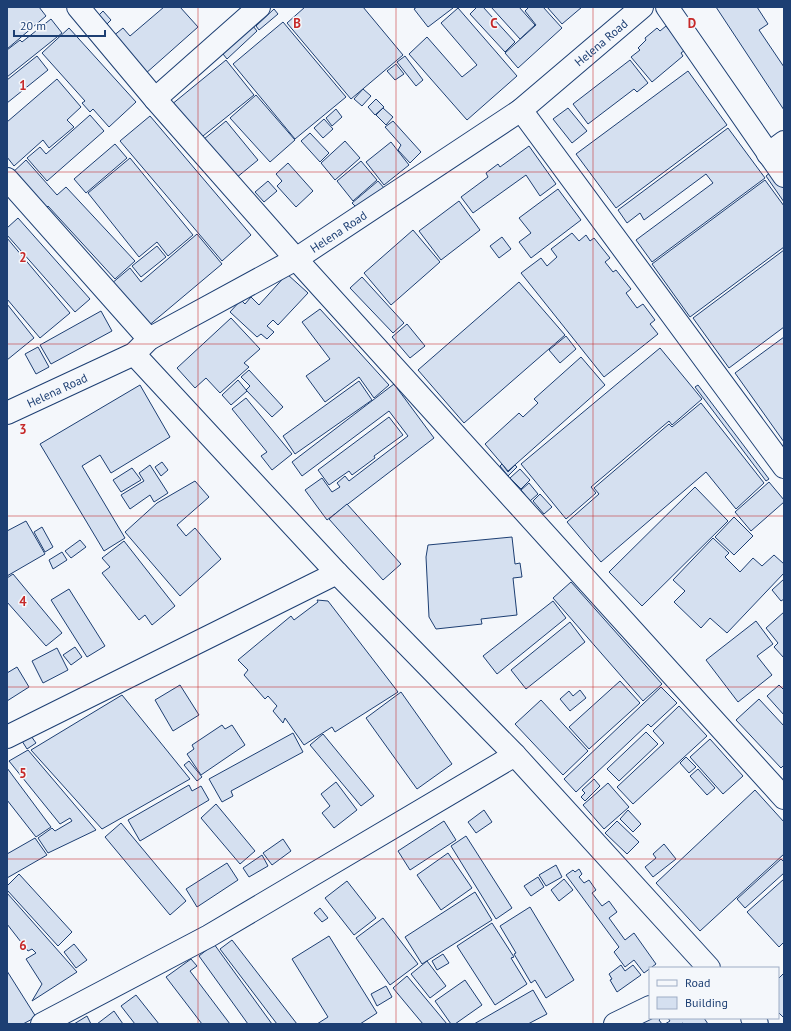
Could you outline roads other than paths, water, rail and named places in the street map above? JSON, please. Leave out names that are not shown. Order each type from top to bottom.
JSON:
[{"type":"street","points":[[78,7],[155,99],[296,259],[784,798]]},
{"type":"street","points":[[155,99],[259,7]]},
{"type":"street","name":"Helena Road","points":[[7,413],[134,354],[149,339],[296,259],[521,110],[642,7]]},
{"type":"street","points":[[666,7],[776,148],[784,176]]},
{"type":"street","points":[[521,110],[784,467]]},
{"type":"street","points":[[8,181],[149,339]]},
{"type":"street","points":[[134,354],[336,574],[515,755],[708,967]]},
{"type":"street","points":[[7,737],[336,574]]},
{"type":"street","points":[[42,1024],[209,936],[515,755]]},
{"type":"street","points":[[615,1024],[649,1007]]}]
